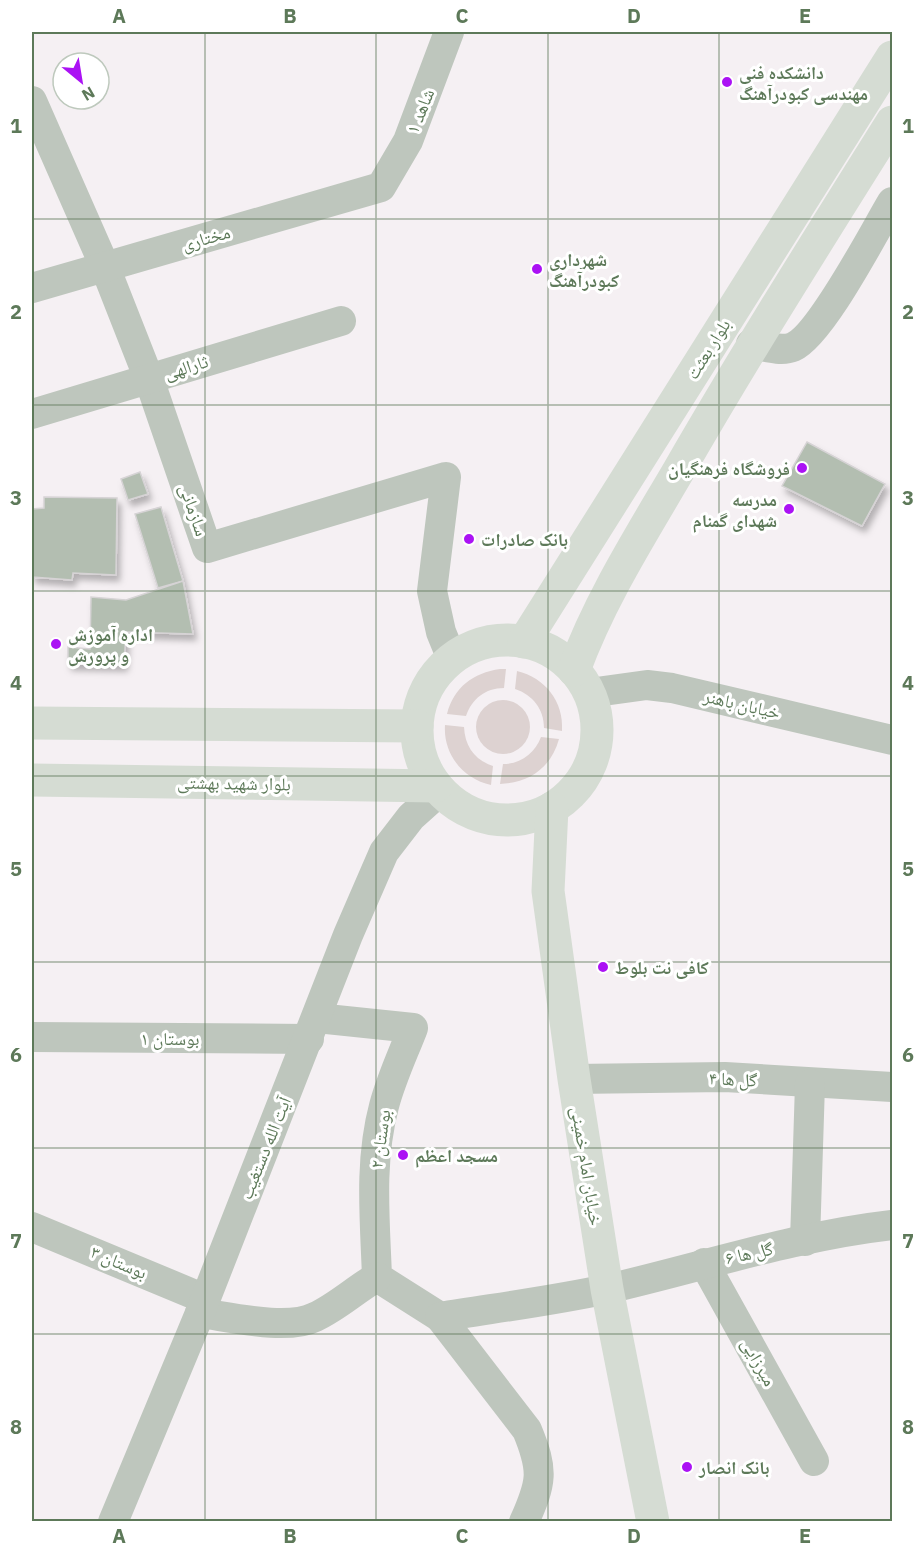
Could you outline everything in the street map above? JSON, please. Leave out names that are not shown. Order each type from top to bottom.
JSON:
[{"type":"main road","name":"بلوار بعثت","points":[[524,642],[892,57]]},
{"type":"main road","name":"بلوار بعثت","points":[[582,682],[587,635],[614,582],[751,344],[892,122]]},
{"type":"main road","points":[[494,641],[524,642],[557,655],[582,682],[596,716],[594,755],[589,768],[574,791],[552,808],[529,818],[490,819],[463,809],[438,788],[421,758],[417,726],[420,708],[429,686],[452,659],[472,648],[494,641]]},
{"type":"main road","points":[[32,723],[417,726]]},
{"type":"main road","name":"بلوار شهید بهشتی","points":[[32,780],[438,788]]},
{"type":"main road","name":"خیابان امام خمینی","points":[[552,808],[548,891],[574,1079],[607,1289],[653,1521]]},
{"type":"street","name":"شاهد ۱","points":[[381,187],[408,141],[449,32]]},
{"type":"street","name":"سازمانی","points":[[32,101],[105,267],[149,379],[207,548],[446,477],[432,591],[441,632],[452,659]]},
{"type":"street","name":"مختاری","points":[[32,288],[381,187]]},
{"type":"street","points":[[751,344],[785,349],[801,342],[884,234],[892,202]]},
{"type":"street","name":"ثارالهی","points":[[32,414],[341,321]]},
{"type":"street","name":"خیابان باهنر","points":[[582,682],[672,688],[892,740]]},
{"type":"street","name":"آیت الله دستغیب","points":[[113,1521],[384,852],[411,817],[438,788]]},
{"type":"street","name":"بوستان ۱","points":[[32,1037],[313,1028]]},
{"type":"street","name":"بوستان ۲","points":[[313,1028],[413,1028],[384,1106],[376,1141],[374,1188],[377,1277]]},
{"type":"street","name":"گل ها ۴","points":[[574,1079],[725,1077],[810,1084],[892,1087]]},
{"type":"street","points":[[805,1241],[810,1084]]},
{"type":"street","name":"گل ها ۶","points":[[440,1317],[607,1289],[704,1263],[862,1229],[892,1226]]},
{"type":"street","name":"بوستان ۳","points":[[32,1227],[202,1306],[260,1322],[296,1322],[313,1318],[377,1277]]},
{"type":"street","name":"میرزایی","points":[[704,1263],[814,1461]]},
{"type":"street","points":[[377,1277],[440,1317],[527,1430],[536,1452],[540,1481],[524,1521]]},
{"type":"shaded area","points":[[506,669],[504,688],[485,692],[472,704],[466,716],[447,714],[454,696],[466,683],[481,674]]},
{"type":"shaded area","points":[[517,671],[536,679],[551,692],[560,710],[562,731],[544,728],[540,709],[527,695],[515,689]]},
{"type":"shaded area","points":[[503,700],[513,702],[522,708],[528,717],[530,727],[528,737],[522,746],[513,752],[503,754],[493,752],[484,746],[478,737],[476,727],[478,717],[484,708],[493,702]]},
{"type":"shaded area","points":[[445,725],[464,727],[466,741],[472,752],[493,766],[491,785],[472,777],[457,764],[447,746]]},
{"type":"shaded area","points":[[541,737],[559,739],[544,766],[520,781],[500,784],[503,764],[516,762],[531,753]]},
{"type":"building","points":[[807,442],[885,484],[862,526],[782,486]]},
{"type":"building","points":[[140,472],[148,494],[128,500],[121,479]]},
{"type":"building","points":[[44,497],[117,498],[116,575],[73,573],[72,580],[32,577],[32,509],[44,508]]},
{"type":"building","points":[[161,507],[183,581],[158,588],[135,514]]},
{"type":"building","points":[[183,581],[193,634],[126,632],[124,665],[68,664],[68,647],[90,649],[91,597],[126,600]]},
{"type":"place","name":"دانشکده فنی مهندسی کبودرآهنگ","points":[[727,82]]},
{"type":"place","name":"شهرداری کبودرآهنگ","points":[[537,269]]},
{"type":"place","name":"فروشگاه فرهنگیان","points":[[802,468]]},
{"type":"place","name":"مدرسه شهدای گمنام","points":[[789,509]]},
{"type":"place","name":"بانک صادرات","points":[[469,539]]},
{"type":"place","name":"اداره آموزش و پرورش","points":[[56,644]]},
{"type":"place","name":"کافی نت بلوط","points":[[603,967]]},
{"type":"place","name":"مسجد اعظم","points":[[403,1155]]},
{"type":"place","name":"بانک انصار","points":[[687,1467]]}]
